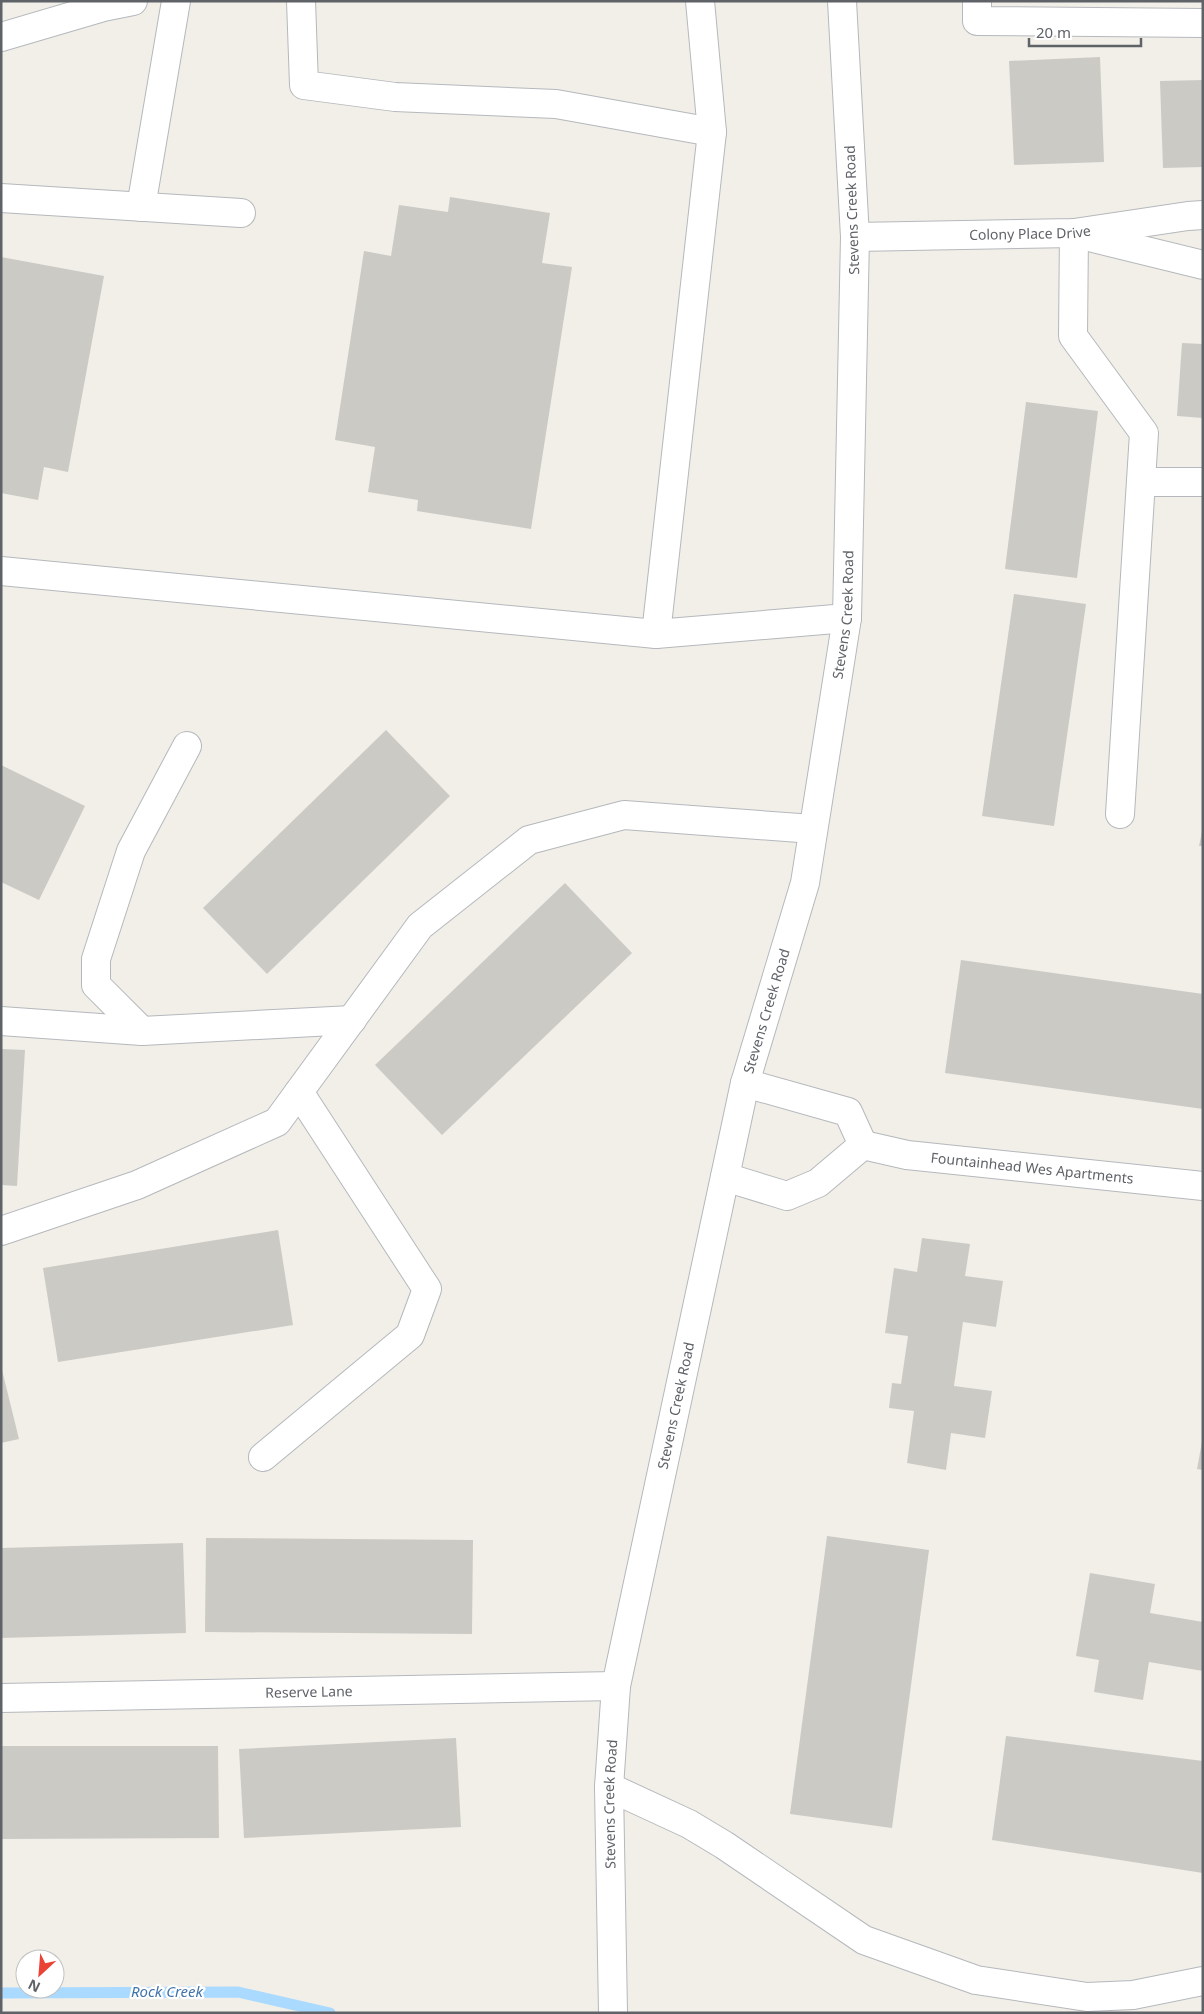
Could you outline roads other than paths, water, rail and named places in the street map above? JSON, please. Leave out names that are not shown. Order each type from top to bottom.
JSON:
[{"type":"street","points":[[1,37],[102,6],[133,1]]},
{"type":"street","points":[[141,207],[176,1]]},
{"type":"street","points":[[301,1],[304,84],[395,97],[556,104],[712,132]]},
{"type":"street","points":[[656,634],[712,132],[700,1]]},
{"type":"street","name":"Stevens Creek Road","points":[[613,2013],[609,1787],[616,1686],[745,1083],[805,883],[847,618],[856,237],[842,1]]},
{"type":"street","points":[[977,1],[977,21],[1203,23],[1202,1]]},
{"type":"street","points":[[1,198],[241,213]]},
{"type":"street","name":"Colony Place Drive","points":[[856,237],[1074,233],[1203,215]]},
{"type":"street","points":[[1120,814],[1144,433],[1073,336],[1074,233],[1203,265]]},
{"type":"street","points":[[1141,482],[1203,482]]},
{"type":"street","points":[[1,571],[656,634],[847,618]]},
{"type":"street","points":[[142,1031],[96,985],[96,960],[131,851],[186,746]]},
{"type":"street","points":[[1,1232],[137,1185],[277,1122],[420,926],[529,840],[624,815],[813,829]]},
{"type":"street","points":[[1,1021],[142,1031],[352,1020]]},
{"type":"street","points":[[725,1177],[787,1196],[818,1183],[862,1145],[848,1112],[745,1083]]},
{"type":"street","points":[[263,1457],[410,1335],[427,1289],[298,1092]]},
{"type":"street","name":"Fountainhead Wes Apartments","points":[[862,1145],[907,1155],[1203,1186]]},
{"type":"street","name":"Reserve Lane","points":[[1,1698],[616,1686]]},
{"type":"street","points":[[609,1787],[689,1824],[724,1845],[864,1940],[976,1980],[1087,1996],[1133,1995],[1203,1981]]},
{"type":"waterway","name":"Rock Creek","points":[[1,1993],[238,1992],[330,2013]]}]
